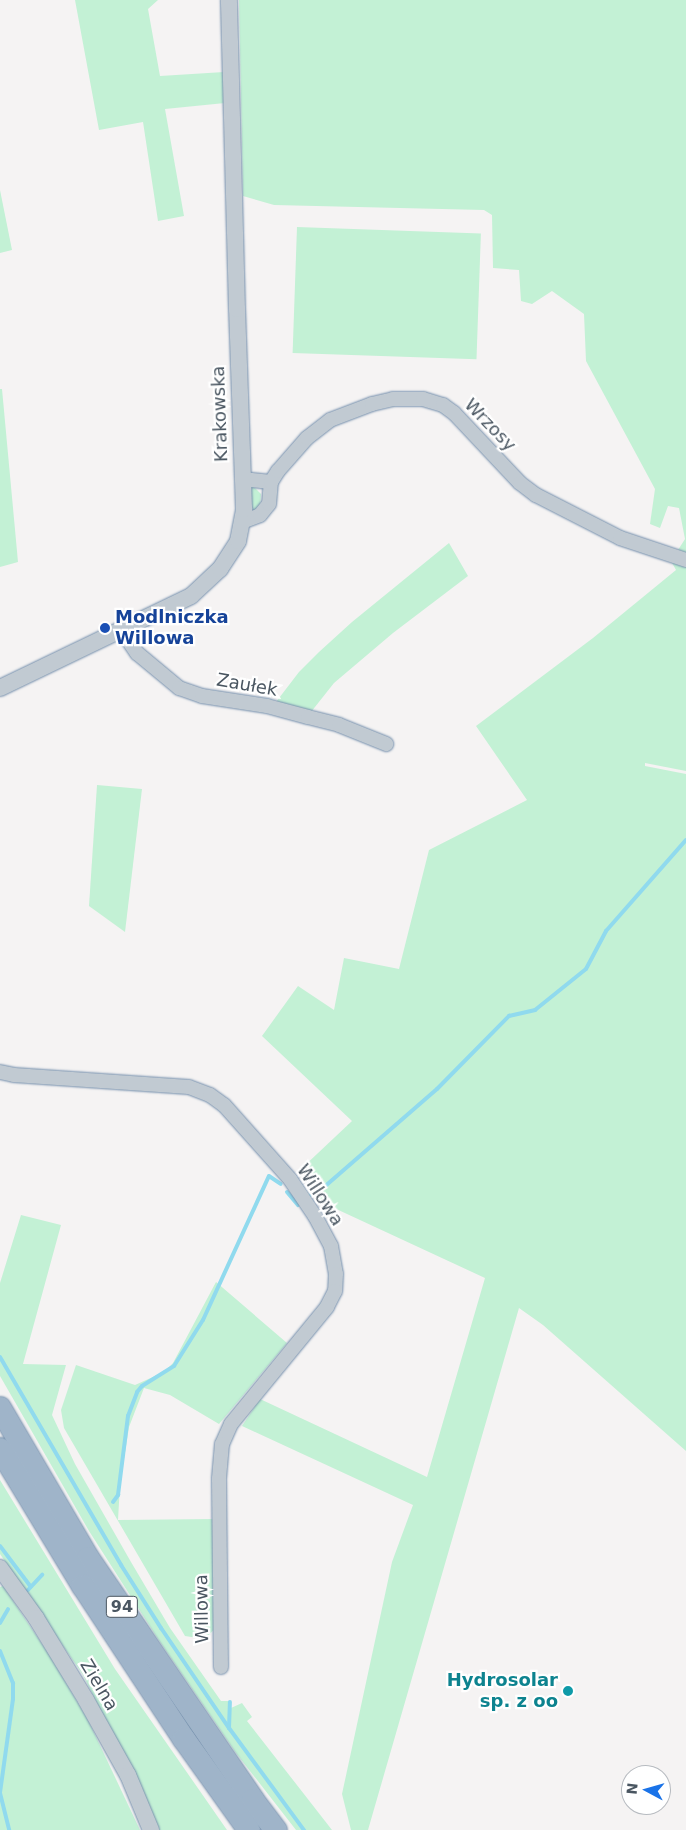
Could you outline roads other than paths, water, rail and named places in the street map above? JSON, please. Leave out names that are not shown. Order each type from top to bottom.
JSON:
[{"type":"highway","name":"94","points":[[0,1408],[88,1558],[253,1800],[276,1830]]},
{"type":"highway","name":"94","points":[[0,1449],[83,1586],[184,1739],[250,1830]]},
{"type":"street","name":"Krakowska","points":[[0,688],[122,631],[190,596],[206,583],[232,553],[238,540],[244,509],[229,0]]},
{"type":"street","name":"Wrzosy","points":[[271,482],[307,438],[330,420],[372,404],[393,399],[423,399],[443,405],[454,414],[520,483],[536,495],[620,538],[686,560]]},
{"type":"street","points":[[242,479],[271,482],[269,504],[265,510],[260,515],[242,522]]},
{"type":"street","name":"Zaułek","points":[[122,631],[137,653],[179,688],[202,696],[267,706],[324,721],[386,744]]},
{"type":"street","name":"Willowa","points":[[0,1072],[14,1075],[189,1087],[210,1095],[224,1105],[290,1179],[316,1216],[330,1246],[336,1274],[335,1291],[327,1307],[231,1424],[222,1444],[219,1480],[221,1667]]},
{"type":"street","name":"Zielna","points":[[0,1568],[36,1618],[86,1700],[128,1775],[151,1830]]},
{"type":"waterway","points":[[310,1195],[323,1188],[437,1089],[509,1016],[535,1010],[586,969],[606,931],[686,840]]},
{"type":"waterway","points":[[113,1502],[118,1495],[128,1416],[137,1392],[142,1386],[174,1366],[203,1320],[269,1176],[281,1184]]},
{"type":"waterway","points":[[287,1192],[298,1205]]},
{"type":"waterway","points":[[0,1357],[121,1565],[161,1628],[229,1728],[304,1830]]},
{"type":"waterway","points":[[0,1546],[31,1587]]},
{"type":"waterway","points":[[28,1590],[42,1575]]},
{"type":"waterway","points":[[0,1623],[8,1609]]},
{"type":"waterway","points":[[0,1651],[13,1683],[13,1699],[0,1793],[9,1830]]},
{"type":"waterway","points":[[229,1728],[230,1702]]},
{"type":"place","name":"Modlniczka Willowa","points":[[105,628]]},
{"type":"place","name":"Hydrosolar sp. z oo","points":[[568,1691]]}]
